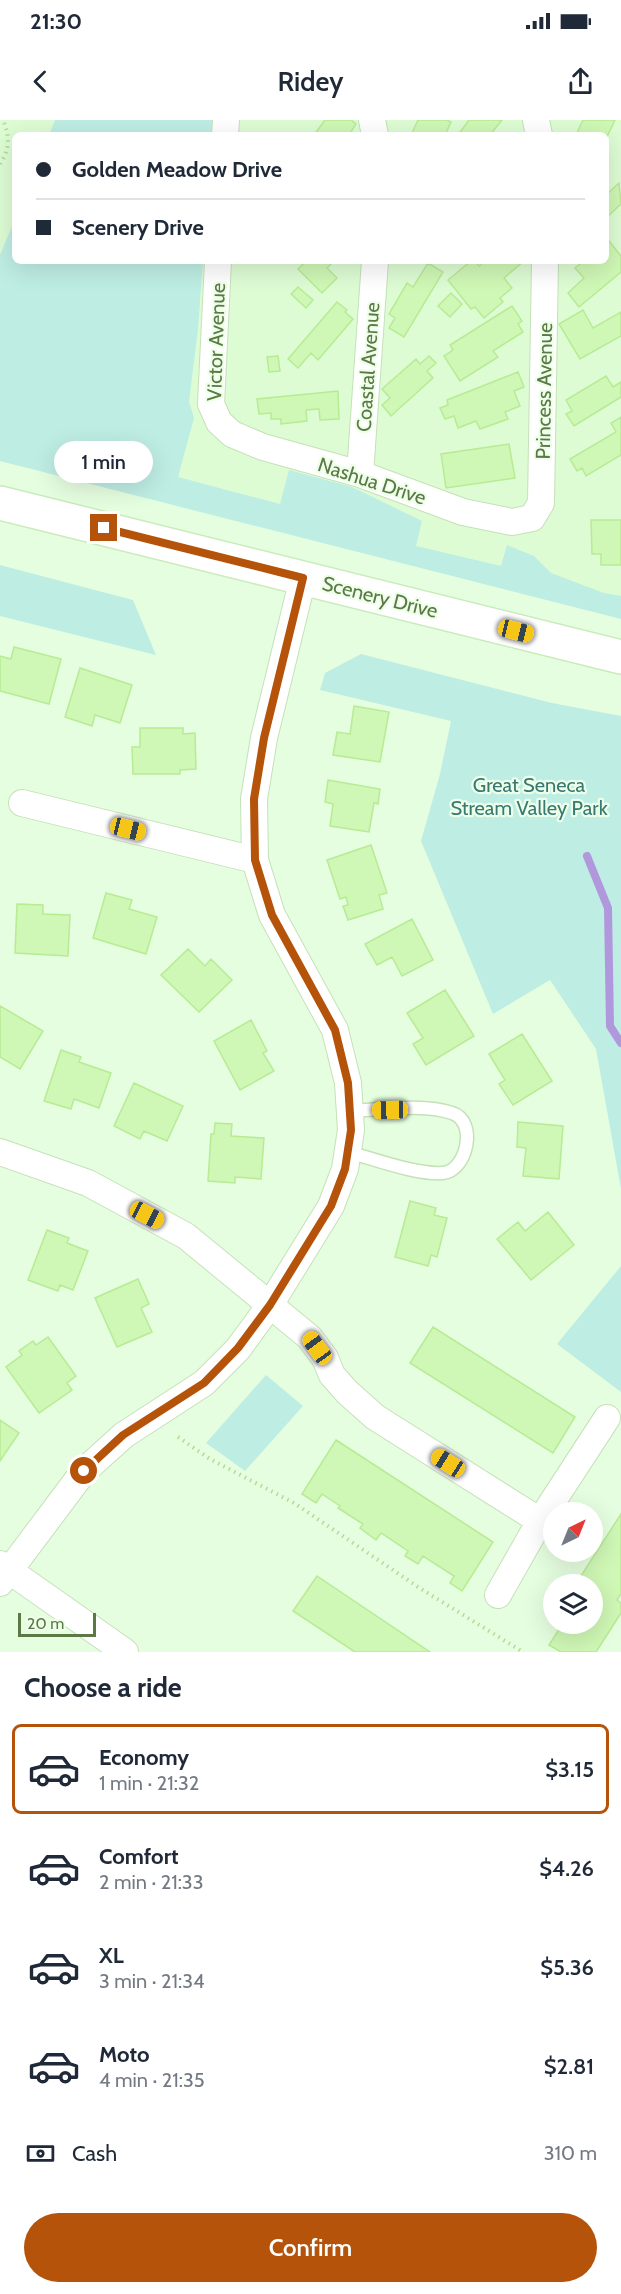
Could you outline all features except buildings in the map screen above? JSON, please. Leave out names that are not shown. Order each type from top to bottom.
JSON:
[{"type":"street","name":"Victor Avenue","points":[[218,264],[211,404],[219,422]]},
{"type":"street","name":"Coastal Avenue","points":[[360,474],[375,264]]},
{"type":"street","name":"Princess Avenue","points":[[532,518],[541,503],[545,264]]},
{"type":"street","name":"Nashua Drive","points":[[219,422],[232,434],[263,447],[360,474],[464,512],[512,522],[532,518]]},
{"type":"street","name":"Scenery Drive","points":[[0,503],[621,657]]},
{"type":"street","points":[[125,1652],[3,1572],[84,1471],[123,1435],[204,1383],[238,1348],[270,1305],[331,1206],[345,1169],[348,1152],[351,1130],[348,1083],[335,1030],[272,915],[255,860],[254,799],[264,738],[303,578]]},
{"type":"street","points":[[22,803],[255,860]]},
{"type":"street","points":[[0,1152],[88,1183],[186,1236],[309,1337],[325,1358],[332,1375],[375,1417],[540,1521]]},
{"type":"street","points":[[498,1595],[540,1521],[607,1418]]},
{"type":"lane","points":[[348,1152],[427,1172],[445,1173],[454,1169],[462,1157],[467,1140],[467,1129],[463,1121],[454,1113],[430,1109],[350,1111]]},
{"type":"path","points":[[0,164],[9,147],[3,120]]},
{"type":"path","points":[[178,1437],[210,1459],[294,1503],[418,1587],[519,1651]]},
{"type":"shaded area","points":[[0,120],[621,120],[621,603],[0,454]]},
{"type":"green space","points":[[55,120],[213,120],[212,132],[50,132]]},
{"type":"green space","points":[[12,226],[12,264],[203,264],[189,402],[194,418],[178,477],[280,504],[289,470],[352,487],[422,521],[416,546],[501,566],[507,545],[534,556],[551,573],[604,593],[621,596],[621,619],[0,461],[0,255]]},
{"type":"green space","points":[[0,565],[133,600],[156,655],[0,616]]},
{"type":"green space","name":"Great Seneca Stream Valley Park","points":[[361,654],[552,703],[621,716],[621,1189],[596,1049],[550,980],[493,1014],[421,841],[440,774],[451,721],[320,690],[325,673]]},
{"type":"green space","points":[[621,1266],[621,1392],[557,1344]]},
{"type":"green space","points":[[266,1375],[303,1406],[245,1471],[206,1443]]},
{"type":"waterway","points":[[587,856],[608,908],[610,1026],[621,1043]]},
{"type":"route","points":[[84,1471],[123,1435],[204,1383],[238,1348],[270,1305],[331,1206],[345,1169],[351,1130],[348,1083],[335,1030],[272,915],[255,860],[254,799],[264,738],[303,578],[104,528]]}]
